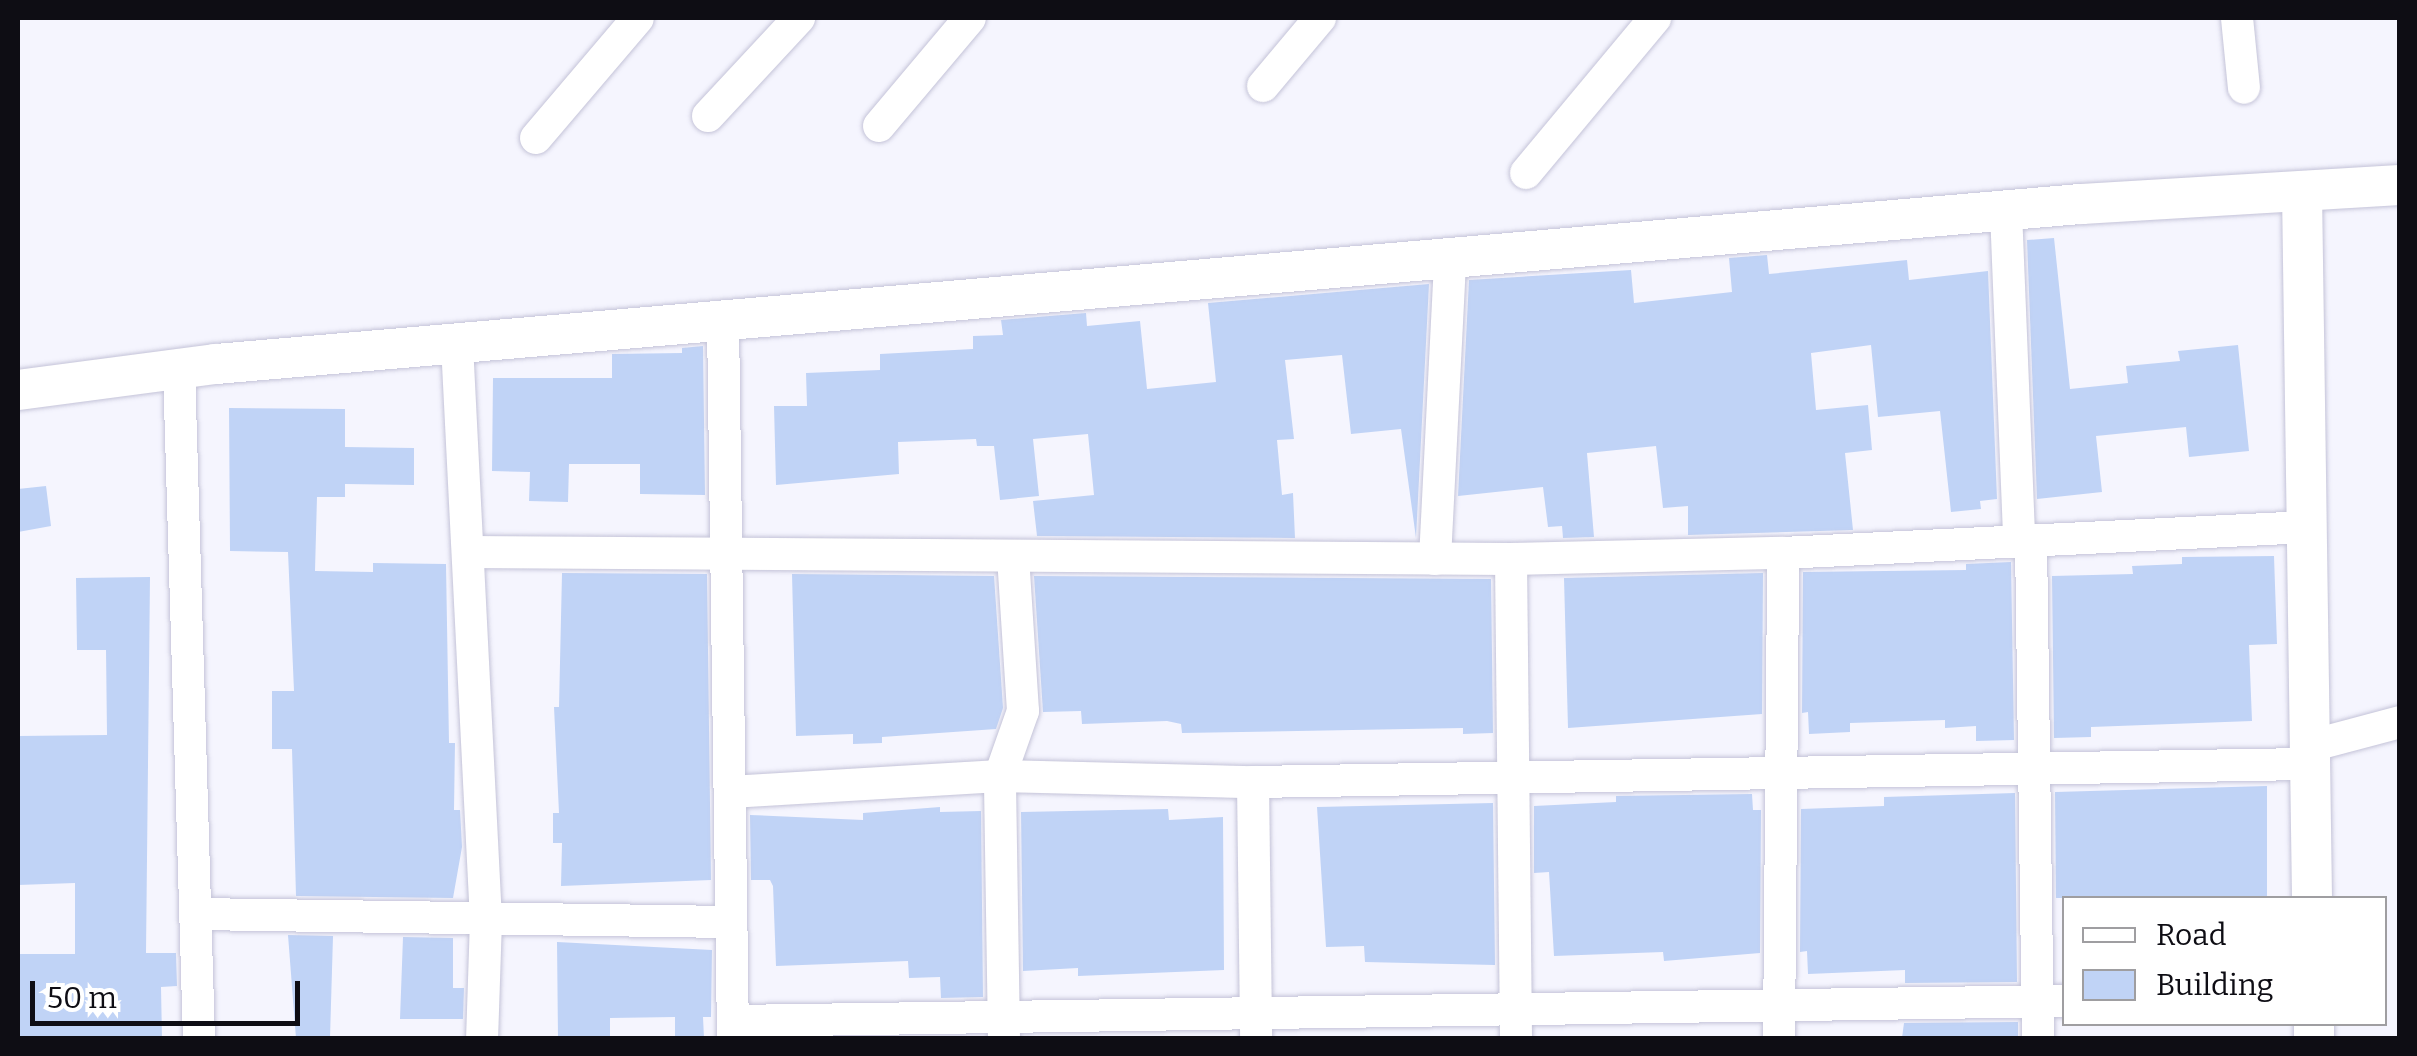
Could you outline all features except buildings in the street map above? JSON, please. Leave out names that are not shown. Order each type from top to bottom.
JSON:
[{"type":"street","points":[[536,138],[638,18]]},
{"type":"street","points":[[708,116],[799,18]]},
{"type":"street","points":[[880,126],[970,18]]},
{"type":"street","points":[[1263,86],[1320,18]]},
{"type":"street","points":[[1526,172],[1656,18]]},
{"type":"street","points":[[2237,18],[2244,88]]},
{"type":"street","points":[[18,390],[179,369],[723,320],[2006,210],[2400,184]]},
{"type":"street","points":[[2302,191],[2312,896]]},
{"type":"street","points":[[2006,210],[2025,541],[2033,769],[2050,1001],[2038,1038]]},
{"type":"street","points":[[1435,559],[1450,258]]},
{"type":"street","points":[[723,320],[733,1030],[1779,1022],[2050,1001]]},
{"type":"street","points":[[457,344],[486,920],[482,1038]]},
{"type":"street","points":[[179,369],[199,1038]]},
{"type":"street","points":[[468,552],[1511,559],[1783,553],[2307,527]]},
{"type":"street","points":[[1779,1022],[1776,773],[1783,553]]},
{"type":"street","points":[[1004,1028],[1000,776],[1023,711],[1013,558]]},
{"type":"street","points":[[1511,559],[1515,1024]]},
{"type":"street","points":[[730,792],[1000,776],[1254,782],[2033,769],[2310,755],[2400,722]]},
{"type":"street","points":[[1254,782],[1256,1026]]},
{"type":"street","points":[[196,914],[731,922]]}]
